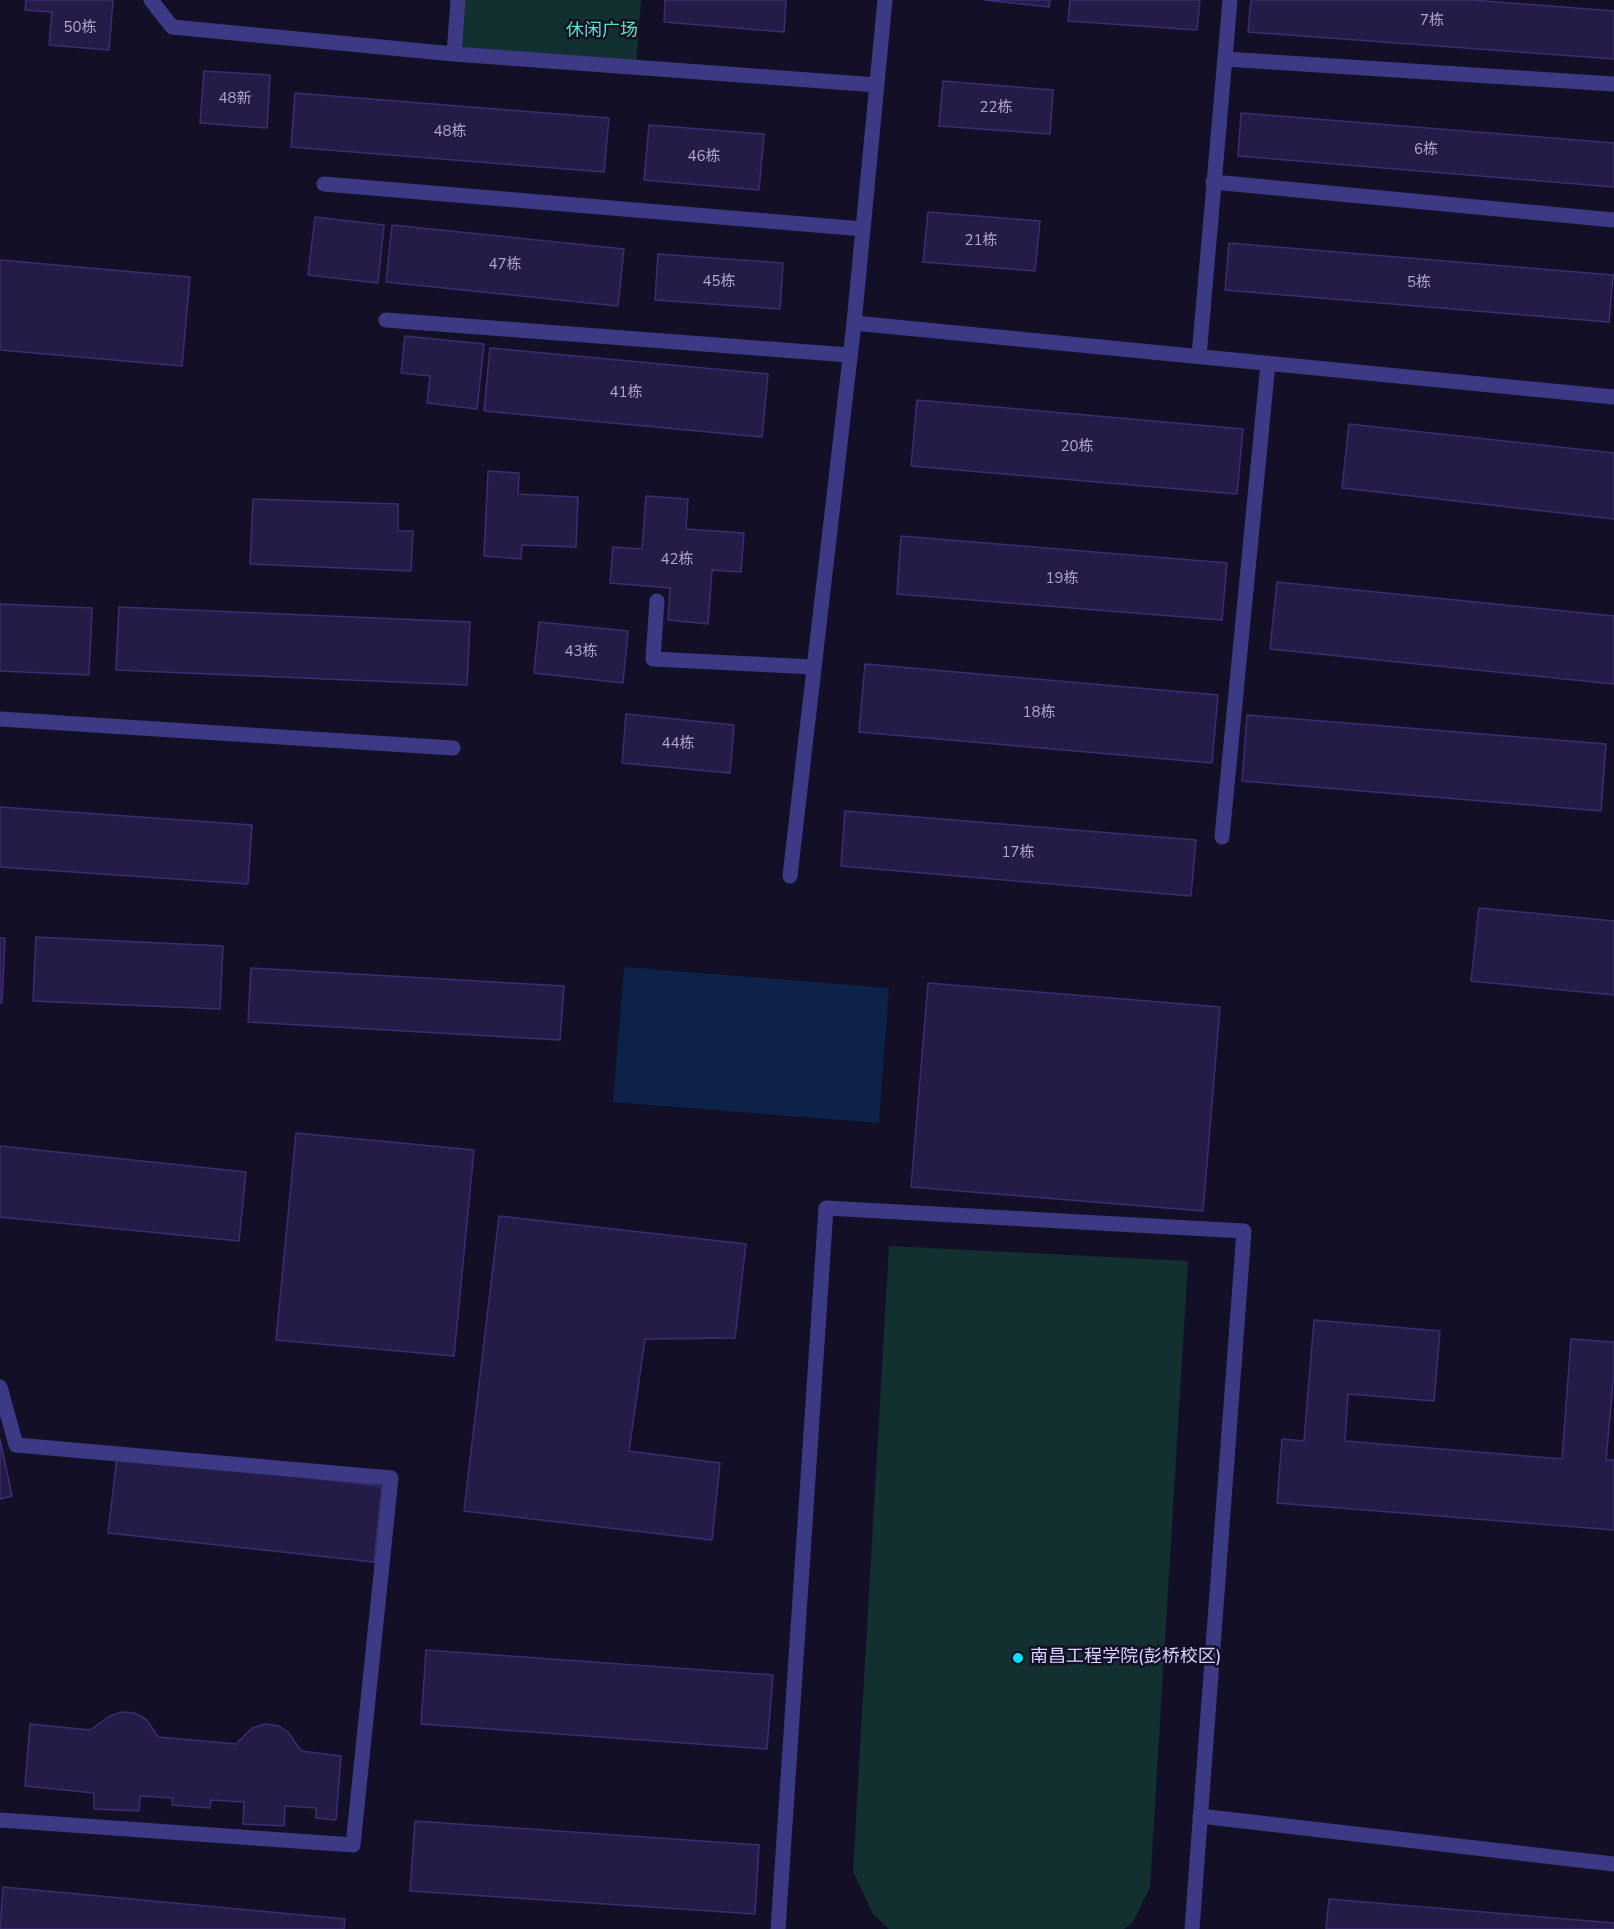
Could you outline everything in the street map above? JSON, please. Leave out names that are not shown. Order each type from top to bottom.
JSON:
[{"type":"street","points":[[151,0],[172,27],[454,54],[877,86]]},
{"type":"street","points":[[454,54],[458,0]]},
{"type":"street","points":[[790,876],[854,323],[885,0]]},
{"type":"street","points":[[1199,356],[1230,0]]},
{"type":"street","points":[[1225,59],[1614,84]]},
{"type":"street","points":[[1213,182],[1614,220]]},
{"type":"street","points":[[324,184],[863,229]]},
{"type":"street","points":[[386,320],[849,355]]},
{"type":"street","points":[[854,323],[1614,397]]},
{"type":"street","points":[[1222,837],[1268,363]]},
{"type":"street","points":[[657,602],[653,659],[813,667]]},
{"type":"street","points":[[0,719],[453,748]]},
{"type":"street","points":[[778,1929],[826,1208],[1244,1231],[1192,1929]]},
{"type":"street","points":[[0,1387],[16,1445],[391,1478],[352,1845],[0,1820]]},
{"type":"street","points":[[1200,1816],[1614,1864]]},
{"type":"green space","name":"休闲广场","points":[[458,0],[641,0],[636,67],[454,54]]},
{"type":"green space","points":[[889,1246],[1188,1261],[1150,1887],[1133,1922],[1124,1929],[889,1929],[873,1914],[853,1871]]},
{"type":"water","points":[[624,967],[889,988],[879,1123],[613,1102]]},
{"type":"building","points":[[26,0],[113,0],[109,50],[49,45],[52,12],[25,10]]},
{"type":"building","points":[[665,0],[786,0],[784,32],[664,22]]},
{"type":"building","points":[[984,0],[1050,0],[1049,7]]},
{"type":"building","points":[[1070,0],[1200,0],[1197,30],[1068,21]]},
{"type":"building","points":[[1251,0],[1472,0],[1614,11],[1614,59],[1248,32]]},
{"type":"building","points":[[204,71],[270,75],[267,128],[200,123]]},
{"type":"building","points":[[943,81],[1053,90],[1050,134],[939,126]]},
{"type":"building","points":[[295,93],[609,118],[604,172],[291,147]]},
{"type":"building","points":[[1241,113],[1614,143],[1614,187],[1238,156]]},
{"type":"building","points":[[649,125],[764,134],[759,190],[644,180]]},
{"type":"building","points":[[928,212],[1040,221],[1035,271],[923,262]]},
{"type":"building","points":[[315,217],[384,225],[378,283],[308,275]]},
{"type":"building","points":[[392,225],[624,249],[618,306],[386,282]]},
{"type":"building","points":[[1229,243],[1613,275],[1609,322],[1225,290]]},
{"type":"building","points":[[658,254],[783,263],[780,309],[655,300]]},
{"type":"building","points":[[0,260],[190,277],[182,366],[0,350]]},
{"type":"building","points":[[405,336],[484,344],[477,409],[427,403],[430,376],[401,373]]},
{"type":"building","points":[[490,348],[768,374],[762,437],[484,411]]},
{"type":"building","points":[[917,400],[1243,429],[1237,494],[911,466]]},
{"type":"building","points":[[1349,424],[1614,453],[1614,519],[1342,488]]},
{"type":"building","points":[[488,471],[519,473],[518,494],[578,497],[576,547],[522,545],[521,559],[484,556]]},
{"type":"building","points":[[646,496],[688,499],[686,529],[744,533],[741,572],[712,570],[708,624],[668,620],[670,588],[610,583],[613,547],[642,549]]},
{"type":"building","points":[[253,499],[398,504],[398,531],[413,531],[411,571],[250,564]]},
{"type":"building","points":[[901,536],[1227,563],[1222,620],[897,594]]},
{"type":"building","points":[[1277,582],[1614,616],[1614,684],[1270,649]]},
{"type":"building","points":[[0,604],[92,608],[89,675],[0,671]]},
{"type":"building","points":[[119,607],[470,622],[467,685],[116,670]]},
{"type":"building","points":[[539,622],[628,631],[623,683],[534,673]]},
{"type":"building","points":[[865,664],[1218,695],[1212,763],[859,732]]},
{"type":"building","points":[[626,714],[734,725],[730,773],[622,763]]},
{"type":"building","points":[[1247,715],[1606,744],[1601,811],[1242,781]]},
{"type":"building","points":[[0,807],[252,825],[248,884],[0,867]]},
{"type":"building","points":[[845,811],[1196,840],[1191,896],[841,866]]},
{"type":"building","points":[[1479,908],[1614,921],[1614,995],[1471,981]]},
{"type":"building","points":[[36,937],[223,946],[220,1009],[33,1001]]},
{"type":"building","points":[[0,938],[5,938],[2,1003],[0,1003]]},
{"type":"building","points":[[251,968],[564,986],[560,1040],[248,1022]]},
{"type":"building","points":[[928,983],[1220,1007],[1203,1211],[911,1187]]},
{"type":"building","points":[[296,1133],[474,1150],[454,1356],[276,1340]]},
{"type":"building","points":[[0,1146],[246,1172],[239,1241],[0,1217]]},
{"type":"building","points":[[499,1216],[746,1244],[735,1338],[645,1339],[629,1451],[720,1463],[712,1540],[464,1511]]},
{"type":"building","points":[[1314,1320],[1440,1331],[1434,1401],[1348,1394],[1345,1441],[1562,1459],[1571,1339],[1614,1342],[1614,1383],[1606,1460],[1614,1460],[1614,1530],[1277,1503],[1282,1439],[1304,1441]]},
{"type":"building","points":[[0,1439],[12,1496],[0,1499]]},
{"type":"building","points":[[117,1456],[382,1486],[374,1562],[108,1533]]},
{"type":"building","points":[[426,1650],[773,1675],[767,1749],[421,1724]]},
{"type":"building","points":[[122,1712],[134,1713],[146,1719],[158,1737],[236,1744],[252,1728],[265,1724],[279,1726],[289,1733],[301,1751],[341,1756],[336,1820],[316,1818],[316,1808],[285,1806],[284,1826],[243,1824],[244,1802],[211,1800],[210,1808],[172,1805],[173,1798],[140,1796],[139,1811],[94,1809],[94,1793],[25,1786],[30,1724],[90,1730],[110,1716]]},
{"type":"building","points":[[415,1821],[759,1845],[755,1914],[410,1891]]},
{"type":"building","points":[[3,1887],[345,1919],[344,1929],[0,1929]]},
{"type":"building","points":[[1329,1899],[1614,1923],[1614,1929],[1326,1929]]},
{"type":"place","name":"南昌工程学院(彭桥校区)","points":[[1018,1658]]}]
